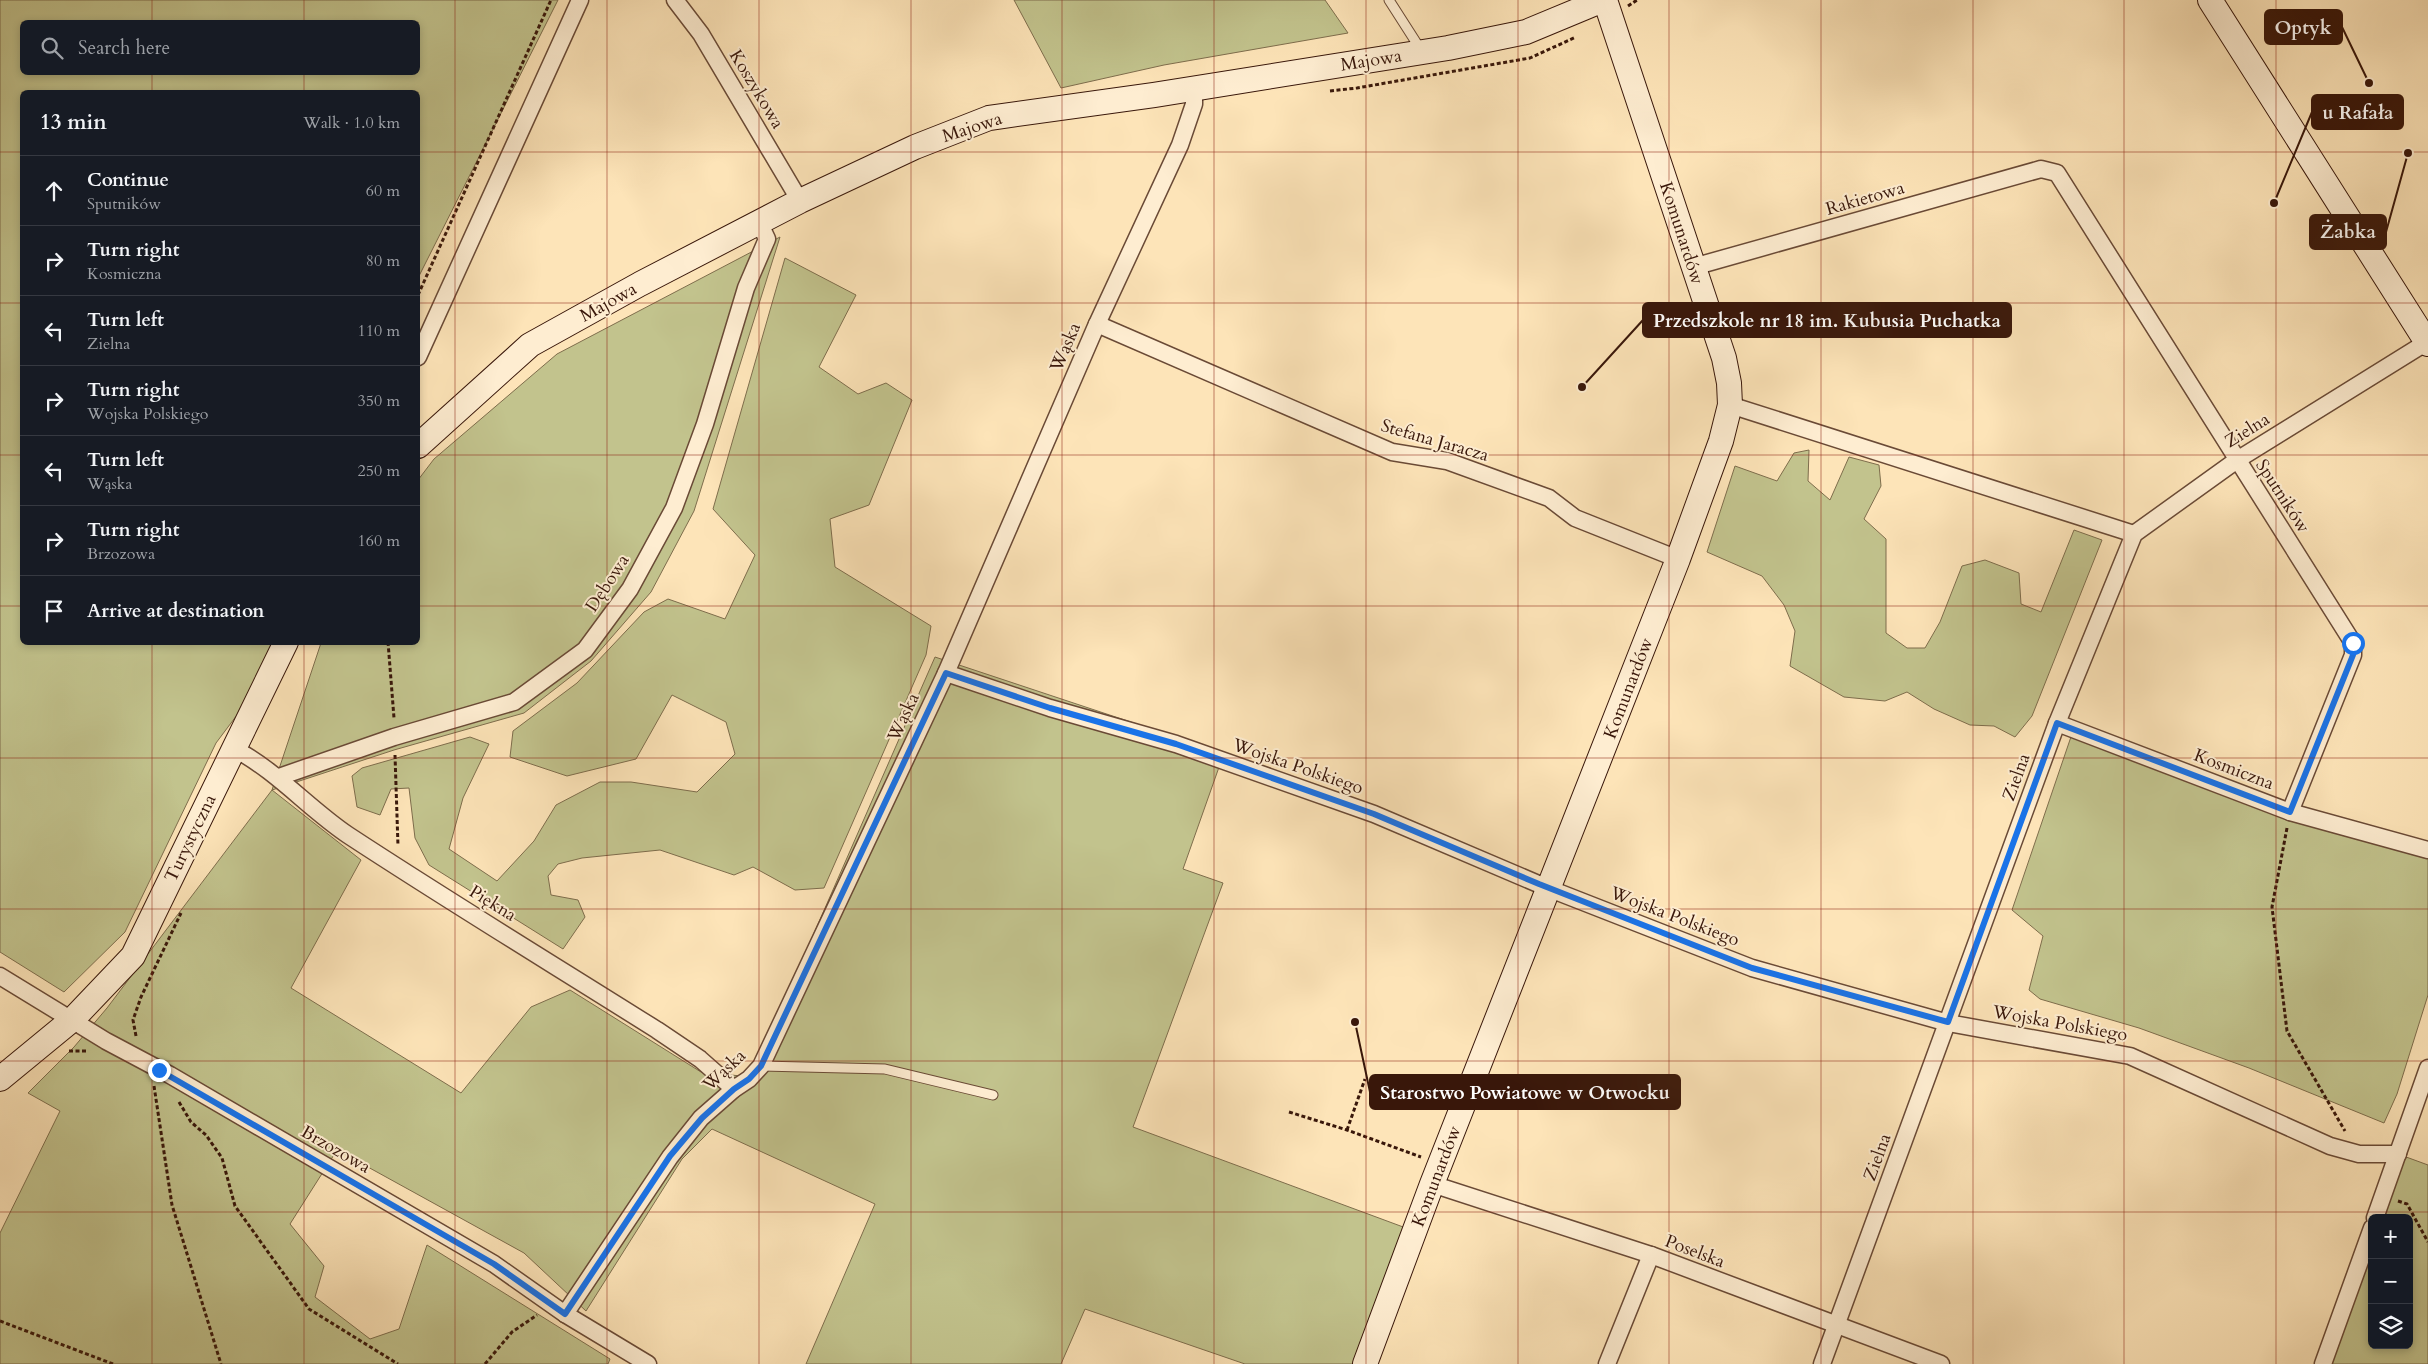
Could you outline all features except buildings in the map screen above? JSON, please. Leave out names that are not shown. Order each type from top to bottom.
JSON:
[{"type":"street","points":[[420,353],[580,0]]},
{"type":"street","name":"Koszykowa","points":[[675,0],[701,34],[800,201]]},
{"type":"street","name":"Majowa","points":[[420,444],[530,345],[640,284],[800,201],[915,147],[989,118],[1194,89],[1423,52],[1526,32],[1604,0]]},
{"type":"street","name":"Komunardów","points":[[1365,1364],[1436,1174],[1550,889],[1678,559],[1722,441],[1730,404],[1729,383],[1724,358],[1604,0]]},
{"type":"street","points":[[2210,0],[2427,343]]},
{"type":"street","name":"Wąska","points":[[559,1310],[670,1156],[702,1118],[734,1089],[749,1079],[761,1066],[946,673],[1097,324],[1182,138],[1194,104],[1194,89]]},
{"type":"street","name":"Rakietowa","points":[[1693,267],[2041,169],[2049,169]]},
{"type":"street","name":"Sputników","points":[[2049,169],[2057,173],[2063,180],[2236,460],[2353,643],[2353,655],[2290,812]]},
{"type":"street","name":"Dębowa","points":[[279,777],[392,738],[514,702],[585,650],[630,589],[674,508],[705,424],[746,288],[767,239],[759,222]]},
{"type":"street","name":"Stefana Jaracza","points":[[1097,324],[1392,452],[1447,461],[1549,498],[1575,518],[1678,559]]},
{"type":"street","name":"Zielna","points":[[1822,1364],[2057,723],[2134,534],[2236,460],[2427,343]]},
{"type":"street","points":[[1730,404],[2134,534]]},
{"type":"street","name":"Turystyczna","points":[[0,1080],[73,1019],[133,956],[284,645]]},
{"type":"street","name":"Wojska Polskiego","points":[[946,673],[1050,708],[1176,744],[1374,814],[1550,889],[1752,968],[1948,1022],[2130,1056],[2330,1146],[2358,1154],[2398,1154]]},
{"type":"street","name":"Kosmiczna","points":[[2057,723],[2290,812],[2428,850]]},
{"type":"street","name":"Piękna","points":[[233,748],[253,758],[279,777],[346,833],[657,1030],[700,1059],[734,1089]]},
{"type":"street","name":"Brzozowa","points":[[0,976],[73,1019],[106,1041],[494,1264],[559,1310],[648,1364]]},
{"type":"street","points":[[2376,1214],[2428,1068]]},
{"type":"street","name":"Poselska","points":[[1436,1174],[1941,1364]]},
{"type":"street","points":[[2323,1364],[2368,1239]]},
{"type":"street","points":[[1607,1364],[1651,1255]]},
{"type":"lane","points":[[1389,0],[1423,52]]},
{"type":"lane","points":[[761,1066],[885,1069],[993,1095]]},
{"type":"path","points":[[420,291],[551,0]]},
{"type":"path","points":[[2290,812],[2272,907],[2287,1031],[2358,1154]]},
{"type":"path","points":[[136,1037],[133,1020],[141,997],[183,908]]},
{"type":"path","points":[[62,1056],[69,1051],[92,1051],[106,1041]]},
{"type":"path","points":[[159,1070],[152,1090],[172,1204],[221,1364]]},
{"type":"path","points":[[1347,1130],[1365,1079]]},
{"type":"path","points":[[181,1106],[191,1122],[206,1135],[222,1158],[235,1206],[309,1309],[398,1364]]},
{"type":"path","points":[[1289,1112],[1347,1130],[1436,1174]]},
{"type":"path","points":[[2383,1196],[2407,1204],[2428,1242]]},
{"type":"path","points":[[485,1364],[512,1332],[559,1310]]},
{"type":"path","points":[[0,1321],[113,1364]]},
{"type":"green space","points":[[0,0],[558,0],[420,274],[420,90],[20,90],[20,645],[290,645],[216,743],[125,932],[64,992],[0,952]]},
{"type":"green space","points":[[1014,0],[1325,0],[1348,33],[1164,65],[1061,88]]},
{"type":"green space","points":[[780,237],[694,511],[651,592],[591,661],[524,713],[394,750],[272,790],[320,645],[420,645],[420,477],[434,459],[557,354]]},
{"type":"green space","points":[[785,258],[856,295],[819,367],[858,394],[886,383],[912,400],[869,505],[830,519],[835,567],[931,626],[926,655],[824,888],[795,890],[753,867],[734,875],[660,850],[582,858],[558,864],[548,876],[551,895],[578,900],[585,917],[563,949],[429,865],[415,838],[409,788],[391,789],[380,815],[357,807],[352,776],[362,768],[470,737],[489,744],[463,798],[449,849],[497,881],[534,841],[556,805],[600,782],[631,782],[697,792],[735,754],[726,722],[672,695],[636,759],[567,776],[510,757],[513,731],[577,683],[644,612],[668,599],[725,619],[755,555],[713,509]]},
{"type":"green space","points":[[1809,450],[1808,481],[1830,500],[1849,457],[1879,465],[1881,486],[1864,519],[1886,539],[1886,633],[1907,648],[1925,648],[1940,622],[1962,566],[1985,560],[2019,573],[2021,604],[2041,612],[2074,530],[2102,540],[2032,716],[2015,737],[1994,726],[1970,725],[1934,709],[1907,692],[1885,701],[1844,697],[1790,666],[1795,631],[1784,605],[1762,576],[1707,552],[1735,466],[1777,481],[1794,453]]},
{"type":"green space","points":[[935,657],[1224,753],[1183,869],[1223,883],[1133,1127],[1414,1231],[1370,1364],[1245,1364],[1085,1309],[1061,1364],[806,1364],[875,1204],[712,1129],[682,1159],[586,1311],[524,1253],[337,1150],[290,1224],[324,1266],[315,1297],[370,1339],[399,1329],[427,1245],[610,1359],[608,1364],[0,1364],[0,1233],[60,1111],[28,1093],[74,1047],[107,1008],[272,790],[361,860],[291,988],[461,1093],[531,1007],[570,990],[701,1072],[751,1077]]},
{"type":"green space","points":[[2075,725],[2428,853],[2428,995],[2397,1094],[2384,1123],[2249,1068],[2139,1028],[2040,999],[2029,990],[2043,936],[2012,910]]},
{"type":"green space","points":[[2398,1154],[2428,1165],[2428,1364],[2323,1364],[2368,1239],[2368,1349],[2413,1349],[2413,1214],[2376,1214]]},
{"type":"place","name":"Optyk","points":[[2369,83]]},
{"type":"place","name":"Żabka","points":[[2408,153]]},
{"type":"place","name":"u Rafała","points":[[2274,203]]},
{"type":"place","name":"Przedszkole nr 18 im. Kubusia Puchatka","points":[[1582,387]]},
{"type":"place","name":"Starostwo Powiatowe w Otwocku","points":[[1355,1022]]},
{"type":"route","points":[[159,1070],[494,1264],[565,1314],[670,1156],[702,1118],[734,1089],[749,1079],[761,1066],[946,673],[1050,708],[1176,744],[1374,814],[1539,884],[1752,968],[1901,1011],[1948,1022],[2057,723],[2290,812],[2353,655],[2353,643]]}]
